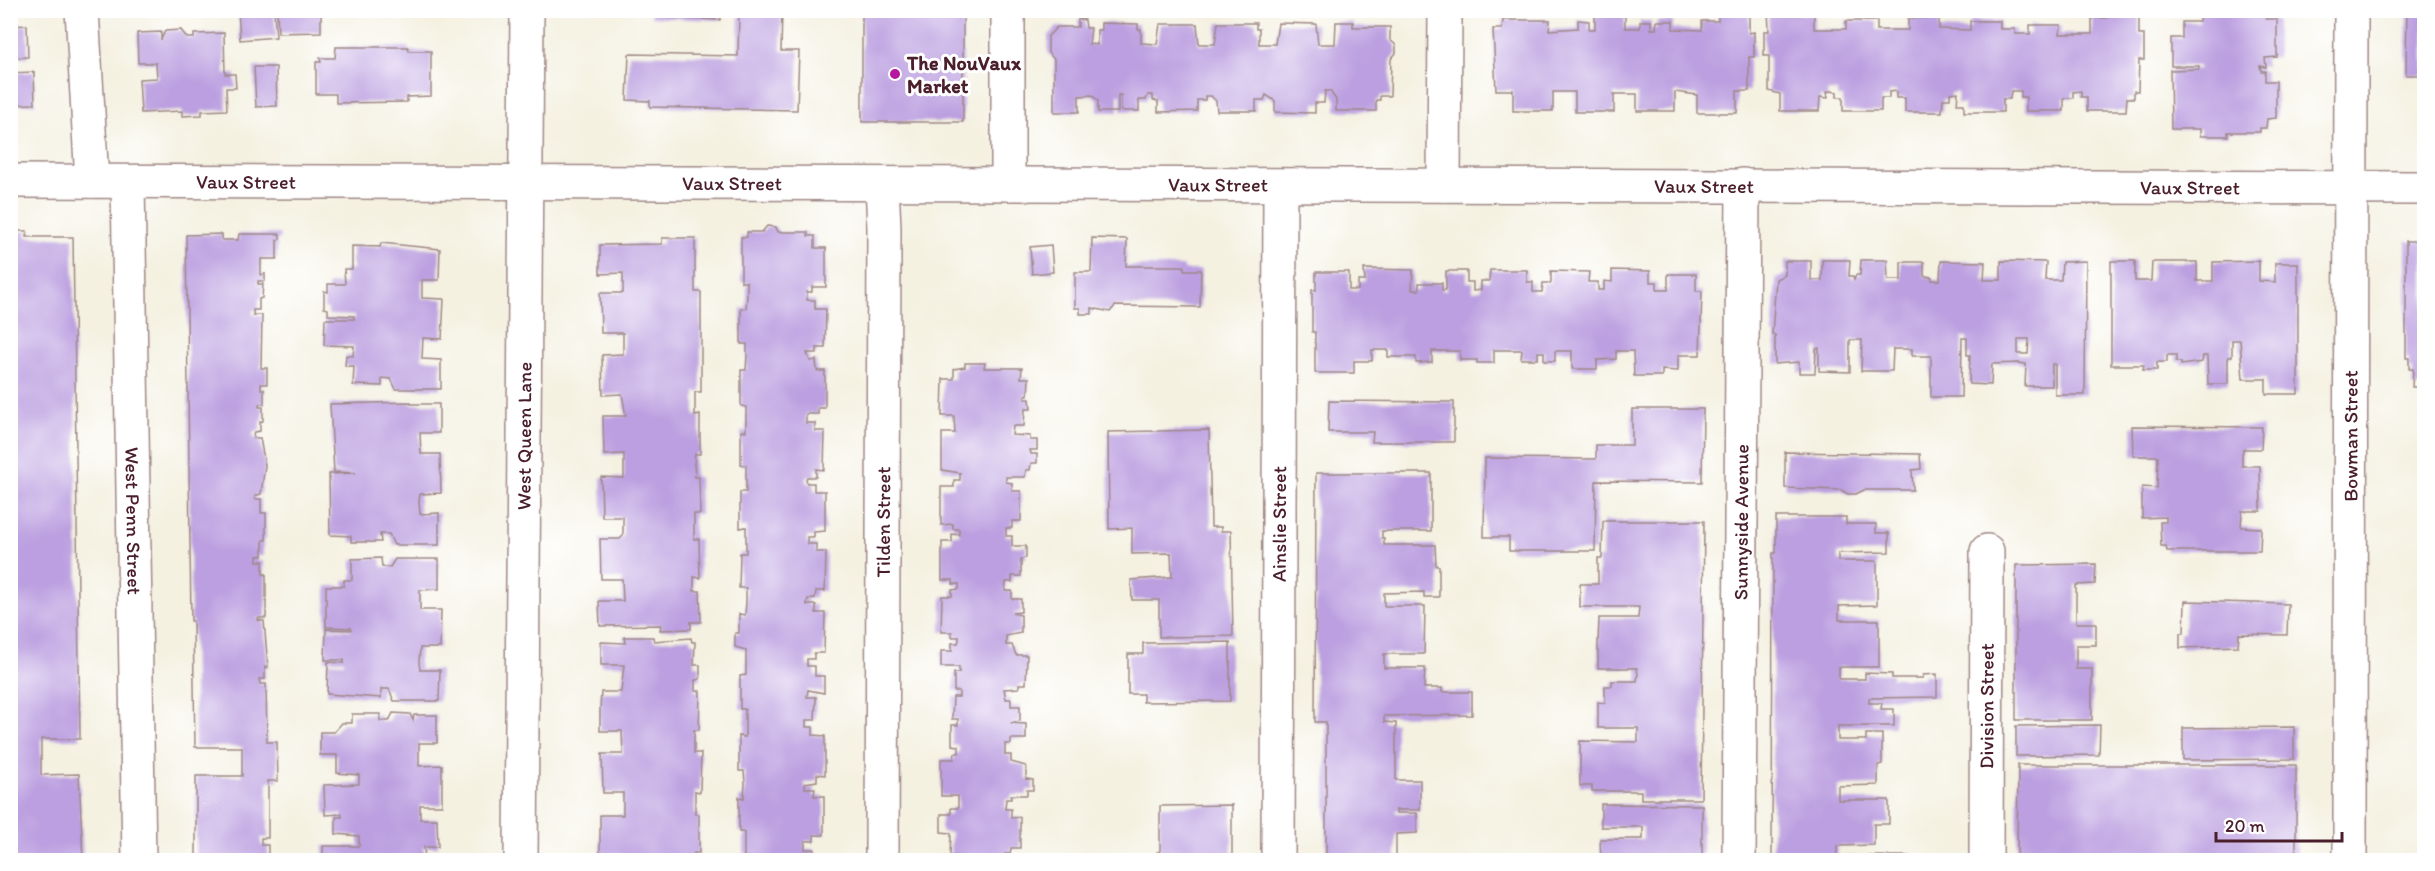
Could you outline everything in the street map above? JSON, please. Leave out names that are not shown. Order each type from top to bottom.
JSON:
[{"type":"street","points":[[82,10],[92,181]]},
{"type":"street","name":"West Queen Lane","points":[[521,861],[527,10]]},
{"type":"street","points":[[1008,10],[1008,184]]},
{"type":"street","points":[[1444,185],[1445,10]]},
{"type":"street","name":"Bowman Street","points":[[2350,861],[2351,10]]},
{"type":"street","name":"Vaux Street","points":[[10,181],[2424,188]]},
{"type":"street","name":"West Penn Street","points":[[128,182],[139,861]]},
{"type":"street","name":"Tilden Street","points":[[882,184],[884,240],[882,861]]},
{"type":"street","name":"Sunnyside Avenue","points":[[1739,861],[1743,185]]},
{"type":"street","name":"Ainslie Street","points":[[1278,861],[1280,186]]},
{"type":"street","name":"Division Street","points":[[1986,861],[1987,551]]},
{"type":"building","points":[[238,10],[274,10],[276,37],[240,40]]},
{"type":"building","points":[[277,10],[321,10],[321,32],[278,33]]},
{"type":"building","points":[[338,10],[407,10],[407,14],[338,14]]},
{"type":"building","points":[[651,10],[721,10],[720,20],[651,17]]},
{"type":"building","points":[[739,10],[782,10],[781,51],[799,51],[797,110],[650,107],[650,101],[627,100],[629,54],[738,56]]},
{"type":"building","points":[[862,10],[963,10],[963,122],[862,122]]},
{"type":"building","points":[[1595,10],[1625,10],[1625,28],[1640,28],[1640,21],[1651,21],[1651,29],[1656,29],[1657,21],[1673,21],[1673,29],[1702,30],[1702,21],[1718,21],[1718,10],[1749,10],[1749,33],[1754,32],[1754,57],[1749,57],[1749,91],[1737,91],[1737,113],[1697,113],[1697,95],[1675,92],[1675,111],[1637,111],[1637,94],[1614,94],[1614,112],[1575,112],[1575,92],[1553,92],[1553,111],[1513,111],[1513,90],[1496,90],[1493,29],[1502,29],[1503,20],[1550,20],[1549,30],[1578,28],[1578,20],[1589,21],[1589,29],[1595,29]]},
{"type":"building","points":[[1768,10],[1800,10],[1800,14],[1814,14],[1814,29],[1846,29],[1846,21],[1877,21],[1877,30],[1908,30],[1908,19],[1939,17],[1939,29],[1970,30],[1970,21],[2000,21],[2000,29],[2015,29],[2015,34],[2030,34],[2030,25],[2061,25],[2060,34],[2092,34],[2092,18],[2107,18],[2107,10],[2139,10],[2139,35],[2144,35],[2144,60],[2139,60],[2138,91],[2134,91],[2134,98],[2127,98],[2126,111],[2087,111],[2087,97],[2081,97],[2081,91],[2073,92],[2073,98],[2064,98],[2064,111],[2026,111],[2026,97],[2021,97],[2021,91],[2011,91],[2010,99],[2003,99],[2003,112],[1964,112],[1964,104],[1957,104],[1958,92],[1950,93],[1950,99],[1943,99],[1942,112],[1905,112],[1905,98],[1896,98],[1896,91],[1889,92],[1889,98],[1881,98],[1881,111],[1843,111],[1843,97],[1837,97],[1837,92],[1830,91],[1827,92],[1828,98],[1820,97],[1819,111],[1780,111],[1780,94],[1769,91],[1769,56],[1764,56],[1764,31],[1769,31]]},
{"type":"building","points":[[2200,10],[2266,10],[2266,19],[2277,19],[2277,57],[2265,58],[2266,67],[2260,66],[2261,71],[2265,71],[2265,81],[2276,81],[2276,118],[2267,119],[2266,128],[2260,128],[2260,132],[2228,132],[2228,136],[2200,136],[2200,129],[2171,129],[2170,70],[2199,69],[2199,66],[2171,66],[2171,38],[2182,38],[2182,22],[2199,22]]},
{"type":"building","points":[[2407,10],[2424,10],[2424,75],[2406,75]]},
{"type":"building","points":[[1078,19],[1085,20],[1086,28],[1091,28],[1089,44],[1097,45],[1097,30],[1101,30],[1101,23],[1138,24],[1138,29],[1141,29],[1141,43],[1157,44],[1160,24],[1197,24],[1199,44],[1215,44],[1218,23],[1256,23],[1256,29],[1259,29],[1259,44],[1275,44],[1278,23],[1316,24],[1318,44],[1335,44],[1336,22],[1353,22],[1353,27],[1390,27],[1390,40],[1396,45],[1396,53],[1391,59],[1390,96],[1380,96],[1380,100],[1376,100],[1376,111],[1336,111],[1336,100],[1330,91],[1325,91],[1324,103],[1315,103],[1315,113],[1275,112],[1275,101],[1266,95],[1264,100],[1256,100],[1256,111],[1217,111],[1216,101],[1211,96],[1205,96],[1205,100],[1197,100],[1197,111],[1158,112],[1158,101],[1153,100],[1153,95],[1148,95],[1146,100],[1139,100],[1139,111],[1121,111],[1121,95],[1118,95],[1118,112],[1098,112],[1098,101],[1092,95],[1079,96],[1079,112],[1054,112],[1054,59],[1048,53],[1048,36],[1057,27],[1078,27]]},
{"type":"building","points":[[27,25],[28,57],[10,58],[10,26]]},
{"type":"building","points":[[181,30],[187,38],[194,38],[194,34],[224,33],[225,74],[235,74],[236,88],[226,88],[227,110],[202,111],[202,115],[182,116],[182,111],[141,113],[139,79],[157,78],[156,63],[138,63],[137,33],[161,32],[161,40],[165,31]]},
{"type":"building","points":[[336,47],[408,47],[409,51],[431,51],[431,96],[407,97],[407,102],[336,103],[336,94],[316,94],[316,62],[321,62],[320,58],[335,58]]},
{"type":"building","points":[[254,67],[276,67],[277,106],[256,107]]},
{"type":"building","points":[[34,72],[35,104],[10,105],[10,73]]},
{"type":"building","points":[[767,226],[776,227],[778,232],[808,232],[808,236],[815,236],[815,248],[826,248],[826,287],[812,287],[812,292],[807,292],[807,300],[815,300],[815,309],[826,309],[825,348],[817,348],[817,353],[807,353],[810,361],[816,360],[817,371],[825,371],[825,408],[818,408],[818,414],[806,414],[806,423],[815,423],[815,431],[825,431],[824,470],[816,469],[816,477],[806,479],[807,483],[814,483],[814,491],[825,491],[825,531],[814,532],[814,537],[807,537],[807,544],[816,544],[816,552],[826,552],[825,591],[816,591],[815,598],[808,599],[807,602],[807,605],[816,605],[816,613],[825,613],[824,653],[814,653],[814,659],[807,659],[807,666],[815,666],[815,676],[824,676],[824,693],[808,690],[807,697],[816,697],[815,720],[806,720],[806,727],[813,727],[813,735],[825,736],[825,775],[817,774],[817,781],[805,783],[805,788],[815,788],[814,796],[824,796],[824,835],[814,835],[814,841],[805,841],[805,849],[814,849],[814,857],[824,857],[824,860],[744,860],[744,832],[739,832],[739,797],[744,798],[745,783],[744,771],[739,771],[739,736],[745,737],[745,709],[740,709],[740,676],[746,675],[746,650],[735,647],[735,633],[739,633],[739,614],[745,615],[746,602],[746,588],[739,588],[740,553],[746,553],[746,527],[740,528],[740,492],[746,492],[746,465],[741,465],[741,431],[746,431],[746,407],[741,406],[741,370],[746,370],[747,356],[747,344],[741,344],[741,308],[746,309],[747,282],[741,282],[741,237],[747,237],[747,232],[762,232]]},
{"type":"building","points":[[10,231],[27,231],[26,237],[73,237],[80,739],[41,739],[41,775],[79,774],[83,860],[10,860]]},
{"type":"building","points":[[222,234],[222,240],[238,240],[239,234],[280,234],[280,239],[277,240],[277,259],[261,259],[261,275],[265,274],[265,281],[258,281],[258,284],[263,284],[262,298],[259,299],[259,310],[253,310],[253,315],[262,315],[261,368],[267,368],[267,384],[261,384],[261,389],[264,389],[264,404],[259,404],[259,407],[263,407],[263,421],[260,422],[260,431],[253,434],[254,438],[260,438],[265,465],[261,494],[255,496],[255,499],[261,499],[261,513],[266,513],[266,540],[263,540],[263,556],[257,556],[257,561],[263,561],[263,574],[266,574],[266,618],[258,618],[258,620],[264,621],[268,667],[265,667],[265,679],[259,679],[260,684],[266,684],[267,742],[277,742],[278,781],[268,781],[268,838],[261,838],[261,845],[268,845],[268,856],[272,856],[272,860],[196,860],[196,776],[242,776],[242,747],[195,747],[186,235]]},
{"type":"building","points":[[662,238],[695,238],[695,292],[701,292],[701,392],[695,392],[695,416],[700,415],[700,454],[695,454],[694,464],[695,477],[699,477],[700,514],[694,514],[694,539],[699,539],[700,578],[694,577],[694,591],[700,591],[701,622],[691,622],[691,629],[660,630],[661,625],[600,626],[599,601],[623,601],[622,579],[601,579],[600,539],[620,539],[623,536],[623,517],[602,517],[601,477],[624,478],[624,454],[604,455],[603,416],[626,416],[622,394],[603,395],[602,355],[623,354],[623,333],[601,333],[600,293],[623,293],[623,273],[600,274],[600,245],[662,244]]},
{"type":"building","points":[[1092,238],[1127,239],[1126,266],[1184,266],[1184,270],[1201,270],[1200,307],[1115,306],[1110,312],[1092,308],[1092,314],[1080,314],[1080,308],[1075,308],[1075,272],[1091,272]]},
{"type":"building","points":[[2406,241],[2424,241],[2424,387],[2412,387],[2413,369],[2409,369],[2409,358],[2406,358]]},
{"type":"building","points":[[381,243],[440,249],[439,280],[422,280],[422,298],[444,299],[442,339],[423,338],[422,359],[441,360],[441,389],[396,389],[391,379],[382,378],[382,386],[353,385],[354,366],[345,366],[346,355],[353,356],[354,346],[324,345],[325,319],[354,319],[354,316],[328,315],[328,309],[324,308],[324,291],[328,292],[328,284],[345,284],[344,269],[352,269],[352,246],[380,247]]},
{"type":"building","points":[[1051,245],[1053,272],[1032,274],[1030,247]]},
{"type":"building","points":[[1822,260],[1850,260],[1849,276],[1853,276],[1854,280],[1856,275],[1860,275],[1861,260],[1887,260],[1888,280],[1901,280],[1901,262],[1924,262],[1924,276],[1932,277],[1932,280],[1940,280],[1941,261],[1985,262],[1984,280],[2001,280],[2001,261],[2046,262],[2045,280],[2061,280],[2062,262],[2086,261],[2085,395],[2055,395],[2055,364],[2052,364],[2052,386],[2025,386],[2026,364],[2018,363],[1992,364],[1991,385],[1969,384],[1970,355],[1967,355],[1967,338],[1962,338],[1961,397],[1931,397],[1931,356],[1912,356],[1912,349],[1893,349],[1892,371],[1861,371],[1862,340],[1850,340],[1850,372],[1819,371],[1819,348],[1816,349],[1815,373],[1799,373],[1799,362],[1775,364],[1775,335],[1772,334],[1776,279],[1785,275],[1785,261],[1811,261],[1811,280],[1822,280]],"holes":[[[2018,339],[2029,339],[2028,354],[2018,354]]]},
{"type":"building","points":[[2111,261],[2135,261],[2135,281],[2151,281],[2152,262],[2197,262],[2197,281],[2213,281],[2213,262],[2259,261],[2259,281],[2275,282],[2275,263],[2298,263],[2298,394],[2266,394],[2266,379],[2243,379],[2240,340],[2232,340],[2232,357],[2228,357],[2228,384],[2208,384],[2207,356],[2203,356],[2202,362],[2181,365],[2181,362],[2176,362],[2176,355],[2167,355],[2167,362],[2157,362],[2157,370],[2143,370],[2144,365],[2111,365]]},
{"type":"building","points":[[1364,269],[1413,270],[1412,290],[1419,290],[1419,283],[1442,283],[1442,290],[1446,290],[1446,271],[1467,271],[1467,282],[1473,282],[1473,291],[1481,290],[1481,281],[1489,281],[1490,270],[1527,270],[1527,282],[1533,282],[1533,292],[1542,292],[1543,283],[1551,283],[1551,271],[1589,272],[1588,282],[1598,282],[1598,290],[1604,290],[1604,281],[1612,282],[1612,270],[1650,271],[1650,282],[1657,282],[1657,290],[1668,290],[1668,274],[1696,274],[1696,291],[1702,291],[1700,355],[1678,355],[1678,371],[1662,370],[1662,376],[1634,376],[1633,351],[1616,351],[1616,359],[1597,360],[1597,369],[1572,369],[1572,351],[1555,351],[1555,361],[1544,361],[1544,352],[1538,352],[1538,359],[1521,359],[1522,350],[1494,350],[1494,363],[1477,363],[1477,360],[1460,360],[1460,351],[1432,351],[1432,362],[1416,363],[1416,357],[1388,357],[1388,350],[1372,350],[1372,361],[1354,361],[1354,373],[1315,373],[1312,290],[1316,290],[1316,272],[1349,272],[1349,290],[1358,290],[1358,281],[1365,281]]},
{"type":"building","points":[[965,363],[985,363],[984,368],[1022,368],[1021,378],[1029,378],[1028,395],[1025,395],[1025,399],[1030,399],[1031,409],[1025,409],[1024,426],[1013,426],[1012,435],[1030,436],[1030,440],[1037,440],[1037,450],[1030,450],[1031,454],[1037,454],[1037,463],[1031,463],[1030,470],[1026,470],[1025,477],[1006,477],[1006,482],[1012,483],[1012,491],[1021,491],[1021,521],[1012,521],[1012,528],[1006,528],[1006,536],[1012,536],[1012,546],[1026,546],[1026,558],[1021,559],[1021,576],[1012,576],[1012,582],[1006,582],[1005,591],[1012,591],[1012,599],[1021,599],[1021,612],[1012,613],[1021,615],[1021,633],[1006,636],[1006,645],[1012,645],[1016,655],[1027,655],[1026,684],[1019,684],[1019,688],[1004,689],[1006,699],[1011,699],[1011,706],[1020,706],[1020,721],[1011,723],[1026,724],[1026,739],[1011,739],[1011,744],[1005,744],[1005,755],[1011,755],[1011,762],[1026,766],[1026,779],[1033,780],[1033,790],[1027,790],[1027,795],[1011,795],[1011,799],[1006,799],[1005,809],[1011,809],[1011,818],[1020,817],[1020,848],[1011,848],[1010,854],[1005,854],[1005,860],[958,860],[958,856],[950,856],[951,833],[941,832],[941,814],[951,814],[951,808],[958,808],[958,796],[941,796],[941,759],[954,759],[955,753],[959,753],[959,746],[952,745],[952,725],[958,725],[958,719],[952,719],[953,697],[959,697],[959,691],[954,691],[954,673],[959,673],[959,667],[941,667],[941,651],[952,651],[952,643],[958,643],[959,640],[959,637],[952,637],[952,632],[941,632],[942,596],[952,596],[952,590],[959,589],[959,584],[953,584],[953,580],[942,580],[942,542],[952,542],[952,534],[959,535],[959,529],[953,529],[953,524],[941,525],[941,487],[954,487],[954,480],[960,480],[960,473],[942,470],[942,433],[955,433],[954,416],[942,416],[943,379],[954,379],[954,369],[965,367]]},
{"type":"building","points":[[1329,401],[1454,402],[1454,442],[1372,442],[1373,432],[1328,432]]},
{"type":"building","points":[[411,402],[411,404],[439,404],[439,433],[420,433],[421,454],[440,454],[441,493],[420,494],[419,502],[420,514],[439,513],[439,545],[394,545],[389,534],[380,534],[381,542],[351,542],[351,536],[330,535],[329,474],[356,473],[334,472],[330,404]]},
{"type":"building","points":[[1632,409],[1703,409],[1702,482],[1596,481],[1595,551],[1509,551],[1509,537],[1484,537],[1485,458],[1596,459],[1596,445],[1632,445]]},
{"type":"building","points":[[2132,426],[2262,427],[2261,449],[2243,449],[2242,456],[2242,466],[2260,466],[2261,511],[2242,511],[2241,527],[2261,528],[2260,551],[2167,551],[2166,546],[2161,546],[2160,522],[2166,522],[2166,517],[2142,518],[2142,487],[2157,488],[2158,456],[2133,456]]},
{"type":"building","points":[[1209,430],[1211,527],[1221,527],[1221,531],[1231,531],[1233,636],[1159,637],[1159,600],[1132,600],[1131,580],[1172,577],[1171,553],[1132,554],[1132,528],[1109,529],[1108,432]]},
{"type":"building","points":[[1785,452],[1920,454],[1921,469],[1912,470],[1913,490],[1864,490],[1856,494],[1848,494],[1841,490],[1785,488]]},
{"type":"building","points":[[1316,473],[1431,473],[1431,531],[1382,531],[1382,538],[1384,538],[1384,545],[1435,545],[1436,566],[1439,566],[1439,597],[1424,597],[1424,592],[1384,593],[1384,606],[1425,606],[1424,654],[1384,654],[1384,668],[1425,668],[1424,688],[1442,688],[1442,692],[1472,692],[1472,715],[1384,716],[1384,722],[1396,723],[1396,780],[1420,780],[1420,810],[1396,810],[1396,813],[1417,813],[1417,833],[1396,834],[1396,860],[1326,860],[1326,722],[1315,722]]},
{"type":"building","points":[[1776,517],[1846,517],[1846,524],[1876,524],[1876,533],[1889,533],[1889,552],[1838,553],[1838,561],[1877,561],[1877,605],[1839,606],[1839,620],[1879,620],[1879,667],[1839,667],[1839,679],[1865,679],[1865,673],[1892,674],[1892,678],[1923,678],[1923,675],[1937,674],[1937,697],[1869,698],[1869,703],[1882,703],[1881,709],[1894,709],[1894,726],[1838,726],[1838,740],[1866,740],[1866,734],[1882,734],[1882,764],[1878,765],[1878,785],[1838,786],[1838,800],[1889,800],[1889,824],[1874,824],[1874,845],[1837,846],[1837,856],[1909,856],[1909,860],[1774,860],[1772,856],[1773,553],[1776,553]]},
{"type":"building","points":[[1603,521],[1704,521],[1701,799],[1641,799],[1641,791],[1592,791],[1592,786],[1580,786],[1580,741],[1638,742],[1638,728],[1598,728],[1598,702],[1605,703],[1605,686],[1612,686],[1612,681],[1637,681],[1638,675],[1637,668],[1598,668],[1598,645],[1599,618],[1638,618],[1639,607],[1580,607],[1580,584],[1598,584],[1598,558],[1602,558]]},
{"type":"building","points":[[381,558],[382,567],[390,567],[395,559],[439,559],[439,589],[420,590],[420,610],[441,610],[440,648],[420,648],[419,662],[420,670],[440,670],[439,701],[394,701],[389,689],[381,689],[381,698],[327,694],[328,662],[344,663],[344,660],[325,660],[326,629],[351,630],[351,628],[326,627],[326,586],[344,586],[344,580],[352,580],[352,559]]},
{"type":"building","points":[[2096,564],[2095,584],[2076,585],[2076,623],[2096,623],[2096,645],[2076,645],[2076,669],[2092,669],[2092,720],[2016,720],[2016,565]]},
{"type":"building","points":[[2185,601],[2288,604],[2287,635],[2239,634],[2238,646],[2180,648],[2180,633],[2184,633]]},
{"type":"building","points":[[624,637],[653,637],[654,641],[691,638],[692,642],[695,642],[694,665],[700,665],[700,679],[695,680],[695,691],[700,691],[699,730],[694,730],[694,753],[701,753],[700,792],[695,791],[695,814],[699,814],[699,853],[694,853],[694,860],[622,860],[622,854],[600,854],[600,815],[623,815],[623,793],[603,793],[602,754],[623,754],[622,731],[600,731],[601,692],[621,692],[624,665],[601,665],[601,642],[625,643]]},
{"type":"building","points":[[1230,642],[1230,701],[1143,702],[1143,694],[1128,694],[1128,654],[1143,654],[1143,643]]},
{"type":"building","points":[[393,713],[410,714],[413,720],[414,715],[437,715],[437,743],[419,743],[419,766],[442,765],[442,805],[420,805],[420,819],[437,819],[438,847],[424,847],[425,860],[323,860],[323,846],[359,846],[359,836],[336,834],[336,817],[342,817],[342,814],[325,815],[324,785],[359,784],[359,775],[337,773],[337,755],[320,755],[320,732],[334,732],[342,723],[352,723],[352,714],[380,714],[380,721],[389,721]]},
{"type":"building","points":[[2100,725],[2099,755],[2016,756],[2016,726]]},
{"type":"building","points":[[2294,727],[2294,759],[2183,760],[2183,728]]},
{"type":"building","points":[[2018,765],[2296,765],[2296,860],[2017,860]]},
{"type":"building","points":[[1601,804],[1702,805],[1702,860],[1601,860],[1600,839],[1643,839],[1643,827],[1601,827]]},
{"type":"building","points":[[1232,805],[1232,860],[1157,860],[1157,852],[1160,851],[1160,806]]},
{"type":"place","name":"The NouVaux Market","points":[[895,74]]}]
